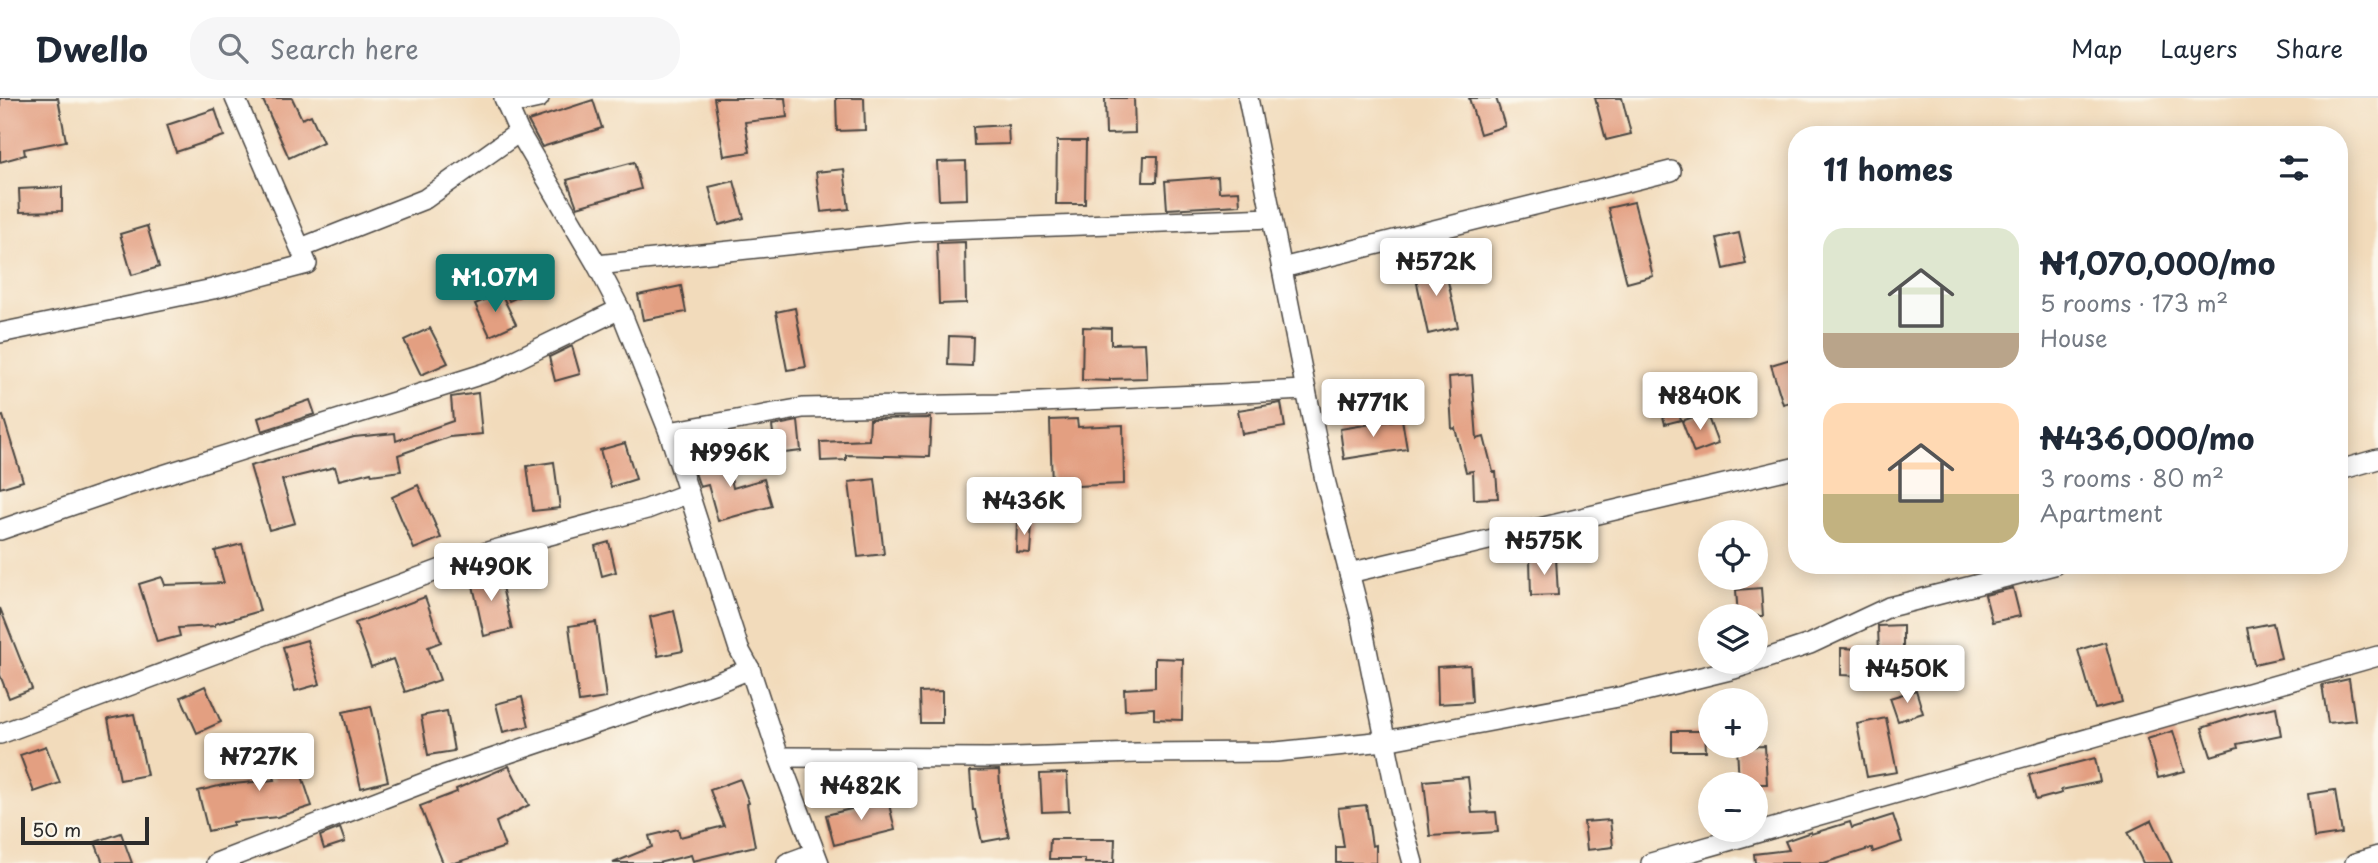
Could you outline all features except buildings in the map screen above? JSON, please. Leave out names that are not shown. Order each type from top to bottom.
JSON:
[{"type":"street","points":[[0,333],[213,289],[307,264],[235,98]]},
{"type":"street","points":[[539,98],[506,101],[519,132],[620,309],[669,432],[739,649],[750,668],[779,757],[817,858],[787,863]]},
{"type":"street","points":[[1248,98],[1325,480],[1349,573],[1402,823],[1413,863]]},
{"type":"street","points":[[301,248],[425,199],[519,132]]},
{"type":"street","points":[[1282,268],[1671,172]]},
{"type":"street","points":[[597,265],[919,231],[1272,218]]},
{"type":"street","points":[[0,530],[125,487],[492,371],[620,309]]},
{"type":"street","points":[[669,432],[803,408],[998,404],[1306,390]]},
{"type":"street","points":[[2348,468],[2378,459]]},
{"type":"street","points":[[1349,573],[1788,469]]},
{"type":"street","points":[[0,734],[486,552],[647,509],[689,493]]},
{"type":"street","points":[[779,757],[989,758],[1276,752],[1385,741],[1629,695],[1734,669],[1810,643],[1889,607],[2019,574]]},
{"type":"street","points":[[1650,863],[2378,656]]},
{"type":"street","points":[[216,863],[444,775],[716,683],[750,668]]},
{"type":"street","points":[[2356,863],[2378,856]]}]
